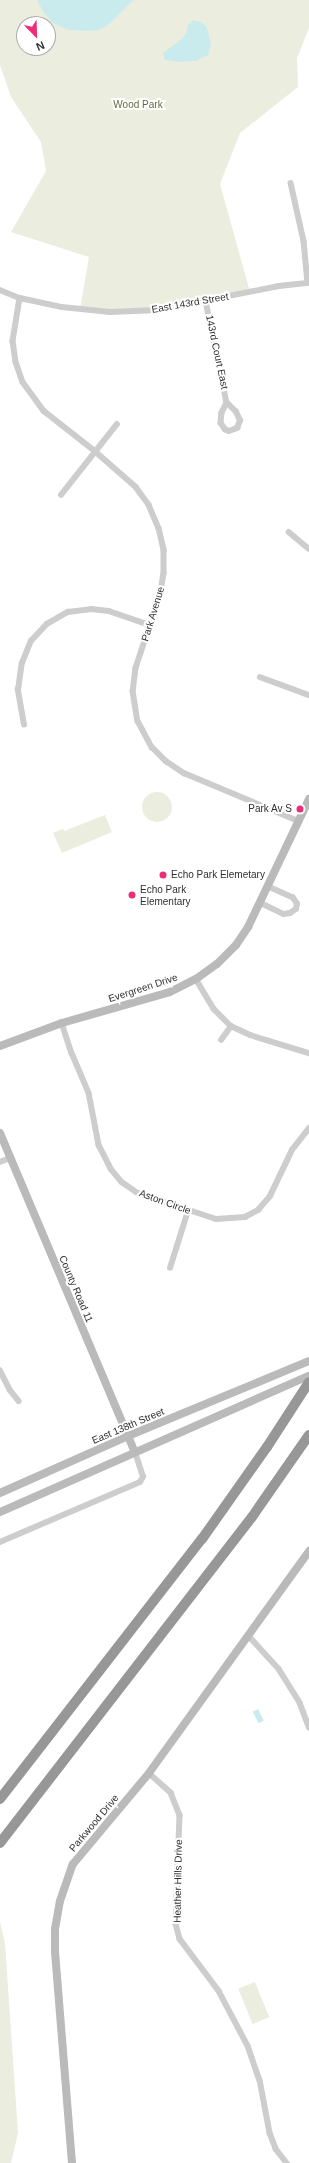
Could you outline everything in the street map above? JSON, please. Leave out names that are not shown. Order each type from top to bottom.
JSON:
[{"type":"highway","points":[[0,1799],[202,1538],[268,1447],[309,1382]]},
{"type":"highway","points":[[0,1844],[252,1517],[309,1435]]},
{"type":"street","points":[[291,182],[304,241],[309,283]]},
{"type":"street","name":"East 143rd Street","points":[[0,290],[20,298],[62,307],[110,312],[158,310],[280,286],[309,283]]},
{"type":"street","name":"Park Avenue","points":[[20,298],[13,341],[16,362],[23,382],[44,411],[95,451],[136,487],[149,506],[159,528],[164,550],[164,573],[161,592],[136,668],[133,692],[138,721],[152,746],[166,761],[184,773],[299,821]]},
{"type":"street","name":"143rd Court East","points":[[206,301],[227,403],[236,412],[240,421],[237,428],[229,431],[225,429],[221,423],[222,413],[227,403]]},
{"type":"street","points":[[61,495],[117,424]]},
{"type":"street","points":[[289,532],[309,549]]},
{"type":"street","points":[[24,725],[18,690],[22,663],[31,641],[47,624],[68,612],[91,609],[109,611],[150,625]]},
{"type":"street","points":[[260,677],[309,695]]},
{"type":"street","name":"Evergreen Drive","points":[[0,1046],[62,1023],[170,992],[196,979],[217,964],[236,945],[261,903],[309,799]]},
{"type":"street","points":[[261,903],[284,914],[290,913],[296,909],[297,904],[293,898],[268,887]]},
{"type":"street","points":[[196,979],[214,1009],[231,1026],[250,1035],[309,1053]]},
{"type":"street","name":"Aston Circle","points":[[62,1023],[72,1053],[89,1093],[99,1145],[110,1169],[122,1182],[138,1193],[188,1211],[216,1219],[245,1217],[258,1210],[270,1196],[292,1150],[309,1128]]},
{"type":"street","points":[[221,1040],[231,1026]]},
{"type":"street","name":"County Road 11","points":[[0,1133],[134,1452]]},
{"type":"street","points":[[0,1162],[10,1158]]},
{"type":"street","points":[[170,1268],[188,1211]]},
{"type":"street","name":"East 138th Street","points":[[0,1493],[128,1436],[264,1381],[309,1361]]},
{"type":"street","points":[[0,1370],[10,1390],[19,1401]]},
{"type":"street","points":[[0,1512],[309,1376]]},
{"type":"street","points":[[0,1542],[140,1482],[143,1477],[134,1452]]},
{"type":"street","name":"Parkwood Drive","points":[[72,2163],[55,1952],[55,1929],[60,1901],[72,1864],[149,1773],[309,1551]]},
{"type":"street","points":[[248,1635],[279,1669],[300,1703],[309,1727]]},
{"type":"street","name":"Heather Hills Drive","points":[[149,1773],[170,1792],[180,1815],[176,1924],[180,1940],[219,1991],[248,2046],[260,2080],[270,2132],[276,2149],[287,2163]]},
{"type":"green space","name":"Wood Park","points":[[0,0],[309,0],[309,28],[297,58],[298,87],[240,133],[220,184],[250,292],[158,310],[110,312],[80,309],[89,257],[11,232],[46,171],[41,142],[11,97],[0,65]]},
{"type":"green space","points":[[157,792],[168,796],[172,807],[168,818],[157,822],[146,818],[142,807],[146,796]]},
{"type":"green space","points":[[105,815],[112,832],[62,853],[53,833],[63,829],[64,831]]},
{"type":"green space","points":[[0,1922],[5,1943],[18,2133],[11,2163],[0,2163]]},
{"type":"green space","points":[[255,1982],[269,2017],[253,2024],[238,1989]]},
{"type":"water","points":[[37,0],[133,0],[107,26],[96,31],[68,30],[56,24],[56,16],[47,16]]},
{"type":"water","points":[[193,20],[201,22],[207,27],[211,45],[208,55],[196,61],[178,62],[165,60],[163,53],[182,39],[186,33],[188,25]]},
{"type":"water","points":[[258,1709],[264,1721],[259,1723],[253,1712]]},
{"type":"place","name":"Park Av S","points":[[300,809]]},
{"type":"place","name":"Echo Park Elemetary","points":[[163,875]]},
{"type":"place","name":"Echo Park Elementary","points":[[132,895]]}]
